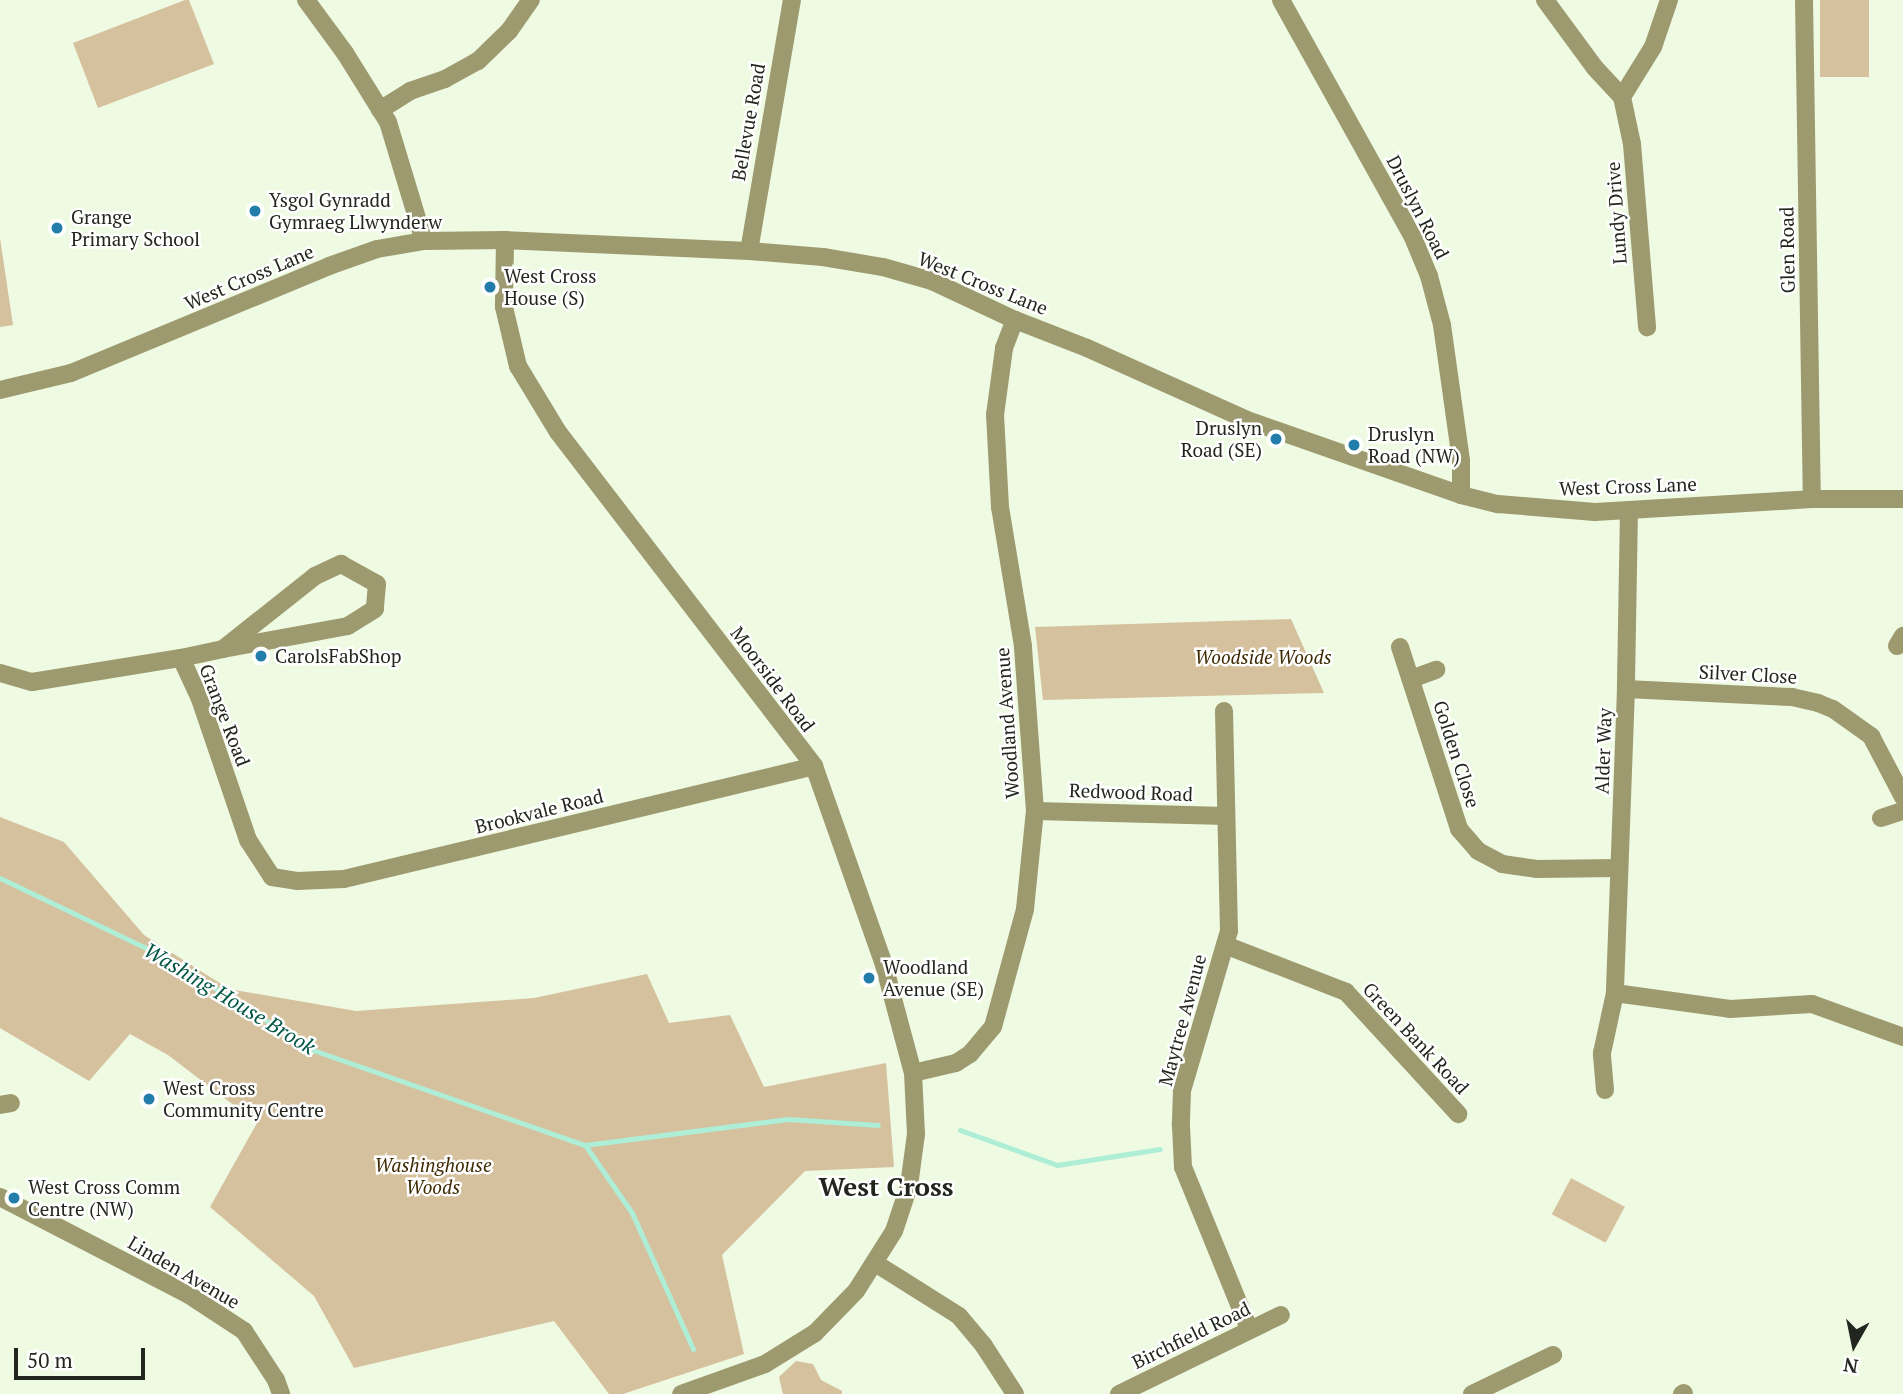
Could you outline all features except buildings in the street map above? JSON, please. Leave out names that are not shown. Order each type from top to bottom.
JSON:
[{"type":"street","points":[[306,0],[345,53],[388,122],[406,174],[424,241]]},
{"type":"street","points":[[380,110],[410,91],[445,79],[478,61],[509,31],[531,0]]},
{"type":"street","name":"Bellevue Road","points":[[748,251],[792,0]]},
{"type":"street","name":"Druslyn Road","points":[[1281,0],[1412,235],[1429,276],[1442,325],[1461,461],[1461,495]]},
{"type":"street","points":[[1545,0],[1595,68],[1622,97],[1653,47],[1669,0]]},
{"type":"street","name":"Glen Road","points":[[1804,0],[1812,499]]},
{"type":"street","name":"Lundy Drive","points":[[1622,97],[1632,144],[1647,327]]},
{"type":"street","name":"West Cross Lane","points":[[0,390],[71,373],[329,266],[377,249],[424,241],[505,240],[748,251],[823,257],[883,267],[932,281],[1015,320],[1087,348],[1247,420],[1461,495],[1536,509],[1629,510],[1812,499],[1903,499]]},
{"type":"street","name":"Moorside Road","points":[[505,240],[504,307],[517,366],[558,432],[814,766],[884,965],[913,1073],[916,1134],[909,1186],[894,1231],[856,1291],[815,1333],[765,1364],[681,1394]]},
{"type":"street","name":"Woodland Avenue","points":[[913,1073],[956,1063],[970,1054],[993,1027],[1025,909],[1035,811],[1023,646],[1000,506],[995,415],[1004,348],[1015,320]]},
{"type":"street","name":"Alder Way","points":[[1605,1090],[1602,1053],[1615,993],[1626,689],[1629,510]]},
{"type":"street","points":[[181,658],[348,626],[375,609],[377,584],[341,564],[315,576],[223,649]]},
{"type":"street","name":"Golden Close","points":[[1400,647],[1459,829],[1478,851],[1503,864],[1537,869],[1619,868]]},
{"type":"street","name":"Grange Road","points":[[0,673],[32,682],[181,658],[200,699],[248,840],[272,877]]},
{"type":"street","points":[[1411,679],[1436,670]]},
{"type":"street","name":"Silver Close","points":[[1626,689],[1792,697],[1818,703],[1846,717],[1871,736],[1903,797]]},
{"type":"street","name":"Maytree Avenue","points":[[1224,711],[1229,931],[1182,1091],[1183,1167],[1249,1329]]},
{"type":"street","name":"Brookvale Road","points":[[272,877],[297,881],[345,879],[814,766]]},
{"type":"street","name":"Redwood Road","points":[[1035,811],[1226,816]]},
{"type":"street","points":[[1881,818],[1903,811]]},
{"type":"street","name":"Green Bank Road","points":[[1226,945],[1346,992],[1458,1114]]},
{"type":"street","points":[[1615,993],[1730,1009],[1812,1004],[1903,1037]]},
{"type":"street","name":"Linden Avenue","points":[[0,1197],[189,1295],[244,1331],[276,1380],[281,1394]]},
{"type":"street","points":[[876,1263],[958,1316],[984,1346],[1015,1394]]},
{"type":"street","name":"Birchfield Road","points":[[1119,1394],[1281,1315]]},
{"type":"street","points":[[1472,1394],[1553,1355]]},
{"type":"green space","points":[[189,0],[214,64],[98,108],[73,43]]},
{"type":"green space","points":[[1820,0],[1869,0],[1869,77],[1820,77]]},
{"type":"green space","points":[[0,238],[13,325],[0,327]]},
{"type":"green space","name":"Woodside Woods","points":[[1291,619],[1324,693],[1043,700],[1035,627]]},
{"type":"green space","name":"Washinghouse Woods","points":[[0,817],[64,842],[144,935],[229,989],[356,1011],[534,998],[647,974],[669,1023],[730,1015],[764,1087],[886,1063],[894,1167],[805,1171],[722,1255],[744,1354],[623,1394],[609,1394],[554,1321],[354,1368],[314,1296],[210,1207],[257,1123],[168,1055],[130,1034],[89,1081],[0,1028]]},
{"type":"green space","points":[[1571,1178],[1625,1207],[1606,1243],[1552,1214]]},
{"type":"green space","points":[[796,1361],[813,1364],[821,1380],[842,1391],[842,1394],[783,1394],[779,1377]]},
{"type":"waterway","name":"Washing House Brook","points":[[0,878],[167,958],[313,1050],[585,1145],[788,1119],[878,1125]]},
{"type":"waterway","name":"Washing House Brook","points":[[960,1130],[1057,1165],[1160,1149]]},
{"type":"waterway","name":"Washing House Brook","points":[[585,1145],[632,1213],[693,1349]]},
{"type":"place","name":"Ysgol Gynradd Gymraeg Llwynderw","points":[[255,211]]},
{"type":"place","name":"Grange Primary School","points":[[57,228]]},
{"type":"place","name":"West Cross House (S)","points":[[490,287]]},
{"type":"place","name":"Druslyn Road (SE)","points":[[1276,439]]},
{"type":"place","name":"Druslyn Road (NW)","points":[[1354,445]]},
{"type":"place","name":"CarolsFabShop","points":[[261,656]]},
{"type":"place","name":"Woodland Avenue (SE)","points":[[869,978]]},
{"type":"place","name":"West Cross Community Centre","points":[[149,1099]]},
{"type":"place","name":"West Cross Comm Centre (NW)","points":[[14,1198]]},
{"type":"district","name":"West Cross","points":[[886,1187]]}]
